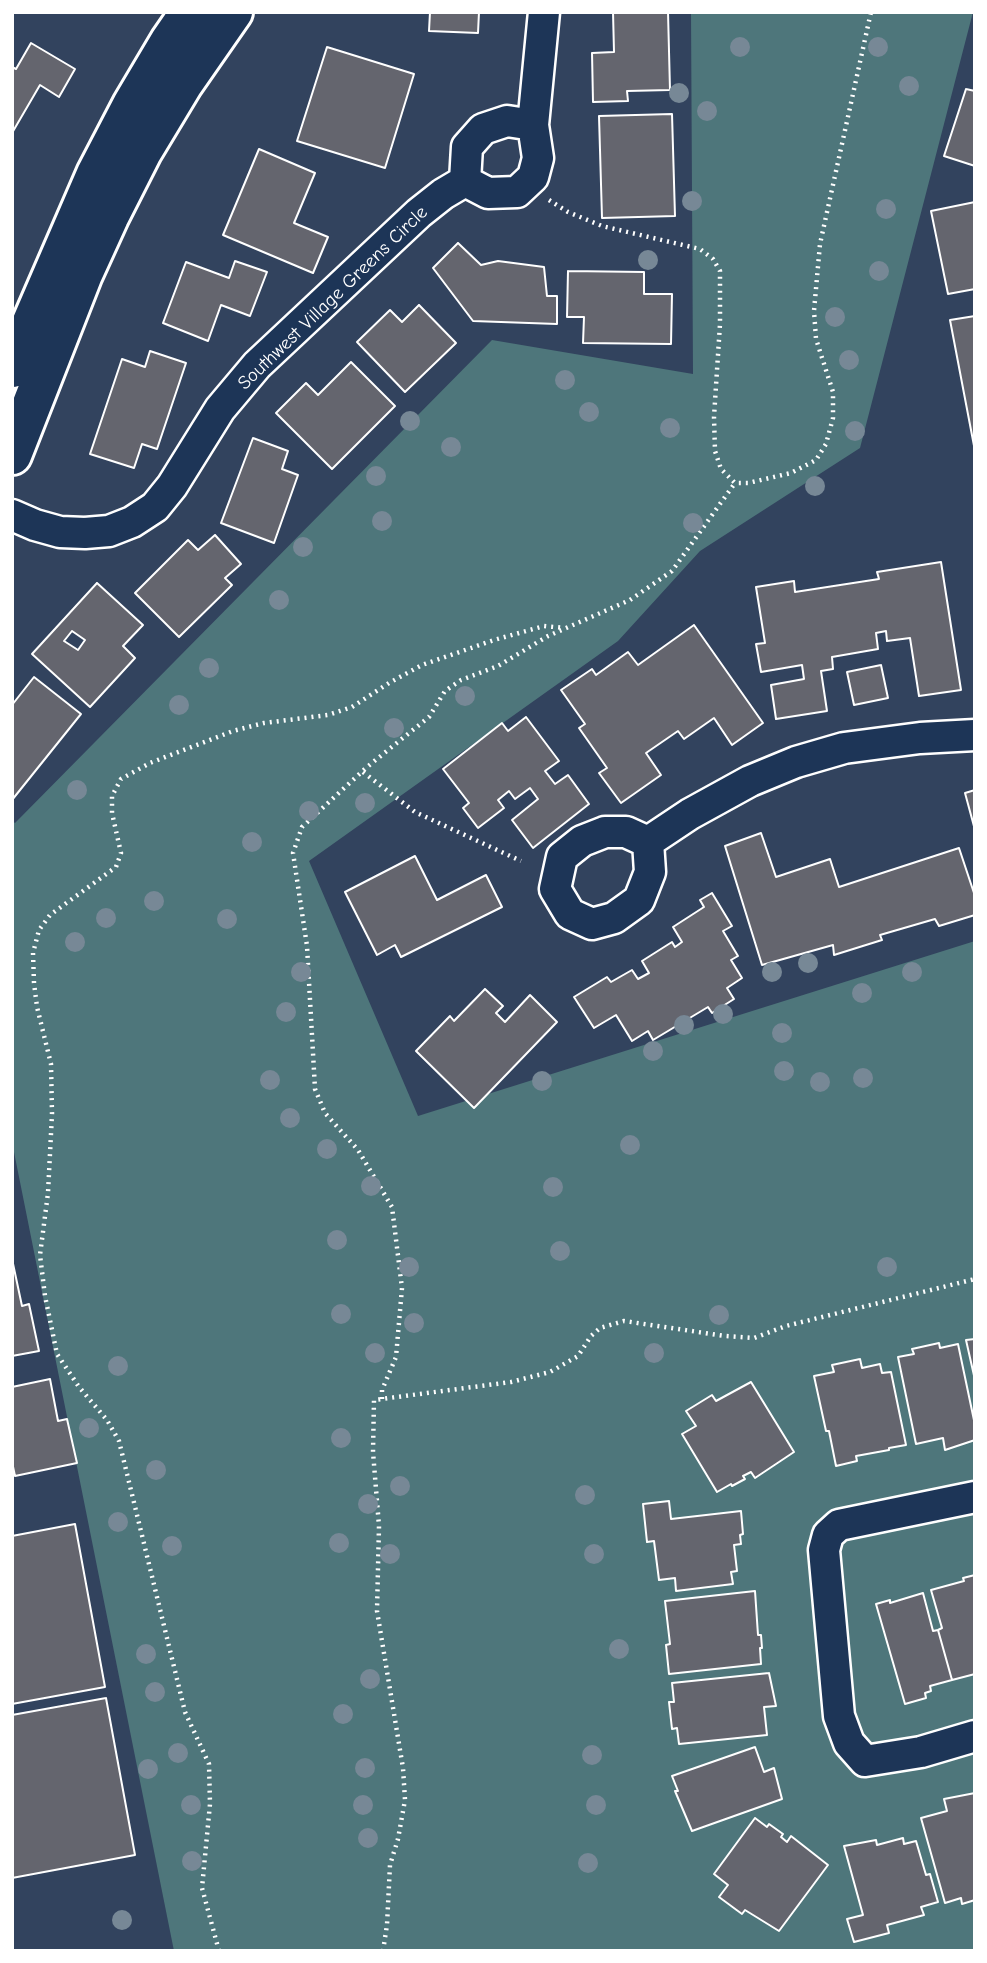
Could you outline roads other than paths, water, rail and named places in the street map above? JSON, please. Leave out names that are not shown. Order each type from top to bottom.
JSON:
[{"type":"street","points":[[12,368],[96,174],[132,105],[190,12]]},
{"type":"street","points":[[12,455],[83,274],[109,217],[142,152],[183,85],[233,12]]},
{"type":"street","points":[[533,125],[507,121],[483,129],[467,147],[465,181],[488,193],[517,192],[533,177],[538,158],[533,125],[544,12]]},
{"type":"street","name":"Southwest Village Greens Circle","points":[[12,515],[60,532],[85,533],[109,531],[132,522],[155,507],[172,486],[220,409],[257,365],[419,212],[465,181]]},
{"type":"street","points":[[648,842],[690,814],[750,781],[796,762],[844,748],[920,738],[975,735]]},
{"type":"street","points":[[975,1497],[839,1525],[828,1535],[824,1550],[839,1716],[849,1743],[865,1761],[921,1752],[975,1736]]}]
